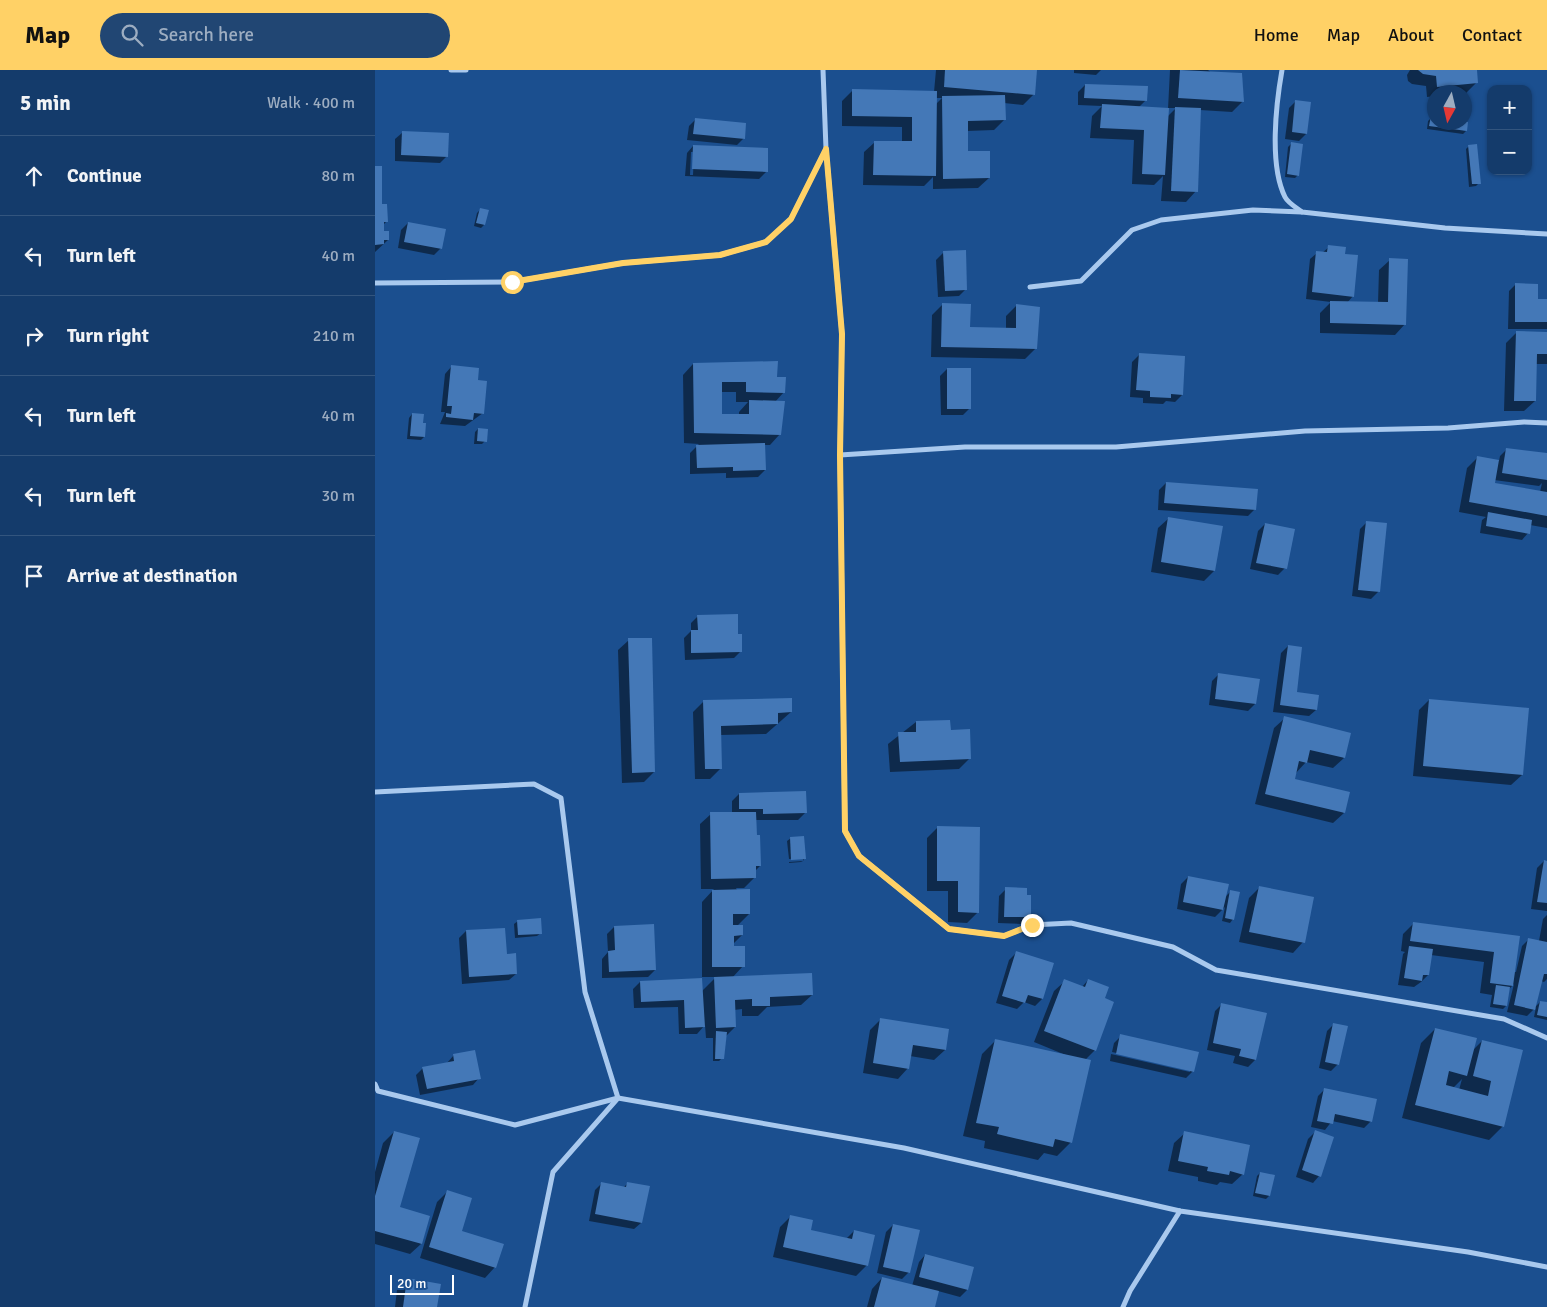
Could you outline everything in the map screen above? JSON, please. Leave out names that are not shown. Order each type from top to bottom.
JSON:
[{"type":"street","points":[[451,70],[466,70]]},
{"type":"street","points":[[823,70],[826,149],[842,334],[840,455],[845,831],[859,856],[949,929],[1004,936],[1032,925],[1071,923],[1173,947],[1216,970],[1503,1019],[1547,1038]]},
{"type":"street","points":[[1282,70],[1275,112],[1277,164],[1285,198],[1303,212]]},
{"type":"street","points":[[375,283],[512,282],[623,263],[720,255],[757,245],[766,242],[791,219],[826,149]]},
{"type":"street","points":[[1030,287],[1081,281],[1132,230],[1161,220],[1253,210],[1303,212],[1445,228],[1547,234]]},
{"type":"street","points":[[840,455],[965,447],[1117,447],[1305,430],[1448,428],[1524,422],[1547,423]]},
{"type":"street","points":[[375,792],[534,784],[561,798],[585,992],[618,1098]]},
{"type":"street","points":[[375,1084],[378,1091],[515,1125],[618,1098],[904,1148],[1180,1211],[1468,1252],[1547,1267]]},
{"type":"street","points":[[525,1307],[553,1172],[618,1098]]},
{"type":"street","points":[[1123,1307],[1129,1290],[1180,1211]]},
{"type":"building","points":[[945,70],[1037,70],[1035,95],[944,87]]},
{"type":"building","points":[[1180,70],[1242,73],[1244,102],[1178,98]]},
{"type":"building","points":[[1418,70],[1477,70],[1478,83],[1437,85],[1436,76],[1423,74]]},
{"type":"building","points":[[1085,84],[1148,86],[1147,101],[1084,98]]},
{"type":"building","points":[[852,89],[937,91],[936,176],[873,175],[874,141],[912,141],[912,117],[852,116]]},
{"type":"building","points":[[1005,95],[1006,120],[968,121],[968,151],[990,151],[990,178],[943,179],[942,96]]},
{"type":"building","points":[[1295,100],[1311,102],[1307,134],[1292,132]]},
{"type":"building","points":[[1102,104],[1169,108],[1165,175],[1142,174],[1144,130],[1100,128]]},
{"type":"building","points":[[1175,107],[1201,108],[1198,192],[1171,191]]},
{"type":"building","points":[[695,118],[746,123],[745,139],[693,134]]},
{"type":"building","points":[[402,131],[449,133],[448,157],[401,155]]},
{"type":"building","points":[[1291,142],[1303,144],[1299,176],[1287,174]]},
{"type":"building","points":[[1477,144],[1481,184],[1472,184],[1468,145]]},
{"type":"building","points":[[693,145],[768,148],[768,172],[692,169]]},
{"type":"building","points":[[375,166],[382,166],[382,204],[387,204],[388,222],[384,222],[384,231],[389,231],[389,240],[384,240],[384,244],[375,245]]},
{"type":"building","points":[[480,208],[489,210],[485,225],[476,223]]},
{"type":"building","points":[[408,222],[446,229],[442,249],[404,242]]},
{"type":"building","points":[[1328,245],[1346,247],[1345,254],[1358,255],[1354,297],[1312,292],[1316,251],[1327,252]]},
{"type":"building","points":[[966,250],[967,290],[945,291],[943,251]]},
{"type":"building","points":[[1389,258],[1408,259],[1406,325],[1330,323],[1330,301],[1388,302]]},
{"type":"building","points":[[1515,283],[1538,284],[1538,299],[1547,299],[1547,322],[1515,322]]},
{"type":"building","points":[[942,303],[971,304],[970,327],[1016,328],[1016,304],[1040,307],[1037,349],[941,347]]},
{"type":"building","points":[[1516,331],[1547,332],[1547,354],[1537,354],[1536,401],[1514,401]]},
{"type":"building","points":[[1139,353],[1185,356],[1183,395],[1171,394],[1171,398],[1150,397],[1150,391],[1136,390]]},
{"type":"building","points":[[778,361],[777,377],[786,377],[785,393],[746,392],[746,382],[722,382],[722,414],[749,414],[749,400],[785,401],[781,435],[694,433],[693,363]]},
{"type":"building","points":[[451,365],[479,368],[478,380],[487,381],[484,414],[474,413],[473,420],[446,417],[446,413],[451,414],[452,406],[447,406]]},
{"type":"building","points":[[947,368],[971,368],[971,409],[947,409]]},
{"type":"building","points":[[412,413],[424,414],[423,423],[426,423],[425,437],[410,436]]},
{"type":"building","points":[[478,428],[488,429],[487,442],[477,441]]},
{"type":"building","points":[[765,443],[766,470],[733,471],[733,467],[697,468],[696,445]]},
{"type":"building","points":[[1506,448],[1547,453],[1547,480],[1502,473]]},
{"type":"building","points":[[1477,456],[1499,460],[1495,483],[1547,492],[1547,516],[1469,502]]},
{"type":"building","points":[[1166,482],[1258,489],[1256,510],[1164,503]]},
{"type":"building","points":[[1488,512],[1532,520],[1530,534],[1486,526]]},
{"type":"building","points":[[1168,517],[1223,526],[1215,571],[1161,562]]},
{"type":"building","points":[[1366,521],[1387,523],[1380,592],[1358,590]]},
{"type":"building","points":[[1265,523],[1295,529],[1287,569],[1256,563]]},
{"type":"building","points":[[738,614],[738,634],[742,634],[742,652],[691,653],[691,630],[698,630],[697,615]]},
{"type":"building","points":[[628,638],[652,638],[655,772],[632,773]]},
{"type":"building","points":[[1288,645],[1302,647],[1297,692],[1319,695],[1317,710],[1280,705]]},
{"type":"building","points":[[1218,673],[1260,679],[1256,704],[1215,699]]},
{"type":"building","points":[[792,698],[792,712],[778,713],[778,724],[721,726],[722,769],[705,769],[703,700]]},
{"type":"building","points":[[1429,699],[1529,708],[1523,775],[1423,766]]},
{"type":"building","points":[[1284,716],[1351,733],[1345,758],[1310,750],[1307,763],[1299,761],[1295,779],[1350,792],[1345,813],[1265,794]]},
{"type":"building","points":[[950,720],[951,730],[970,729],[971,759],[900,762],[898,732],[916,732],[916,721]]},
{"type":"building","points":[[806,791],[807,813],[763,814],[763,809],[739,809],[739,793]]},
{"type":"building","points":[[710,812],[756,812],[757,835],[760,835],[761,866],[756,866],[756,878],[711,879]]},
{"type":"building","points":[[937,826],[980,827],[979,913],[958,912],[958,881],[937,881]]},
{"type":"building","points":[[804,836],[806,859],[791,860],[790,837]]},
{"type":"building","points":[[1544,860],[1547,861],[1547,903],[1537,902]]},
{"type":"building","points":[[1188,876],[1229,884],[1223,910],[1183,902]]},
{"type":"building","points":[[1259,886],[1314,897],[1305,943],[1249,932]]},
{"type":"building","points":[[1005,887],[1027,888],[1027,895],[1031,895],[1031,917],[1004,917]]},
{"type":"building","points":[[750,889],[750,914],[733,914],[733,925],[743,925],[743,935],[734,936],[734,946],[745,946],[745,967],[712,967],[712,890]]},
{"type":"building","points":[[1230,890],[1240,892],[1234,920],[1225,918]]},
{"type":"building","points":[[541,918],[542,934],[518,935],[517,920]]},
{"type":"building","points":[[1413,922],[1520,936],[1513,986],[1490,983],[1494,952],[1410,941]]},
{"type":"building","points":[[654,924],[656,970],[609,972],[608,951],[615,950],[614,926]]},
{"type":"building","points":[[505,928],[507,954],[516,953],[517,974],[469,977],[466,930]]},
{"type":"building","points":[[1528,938],[1547,942],[1547,974],[1544,974],[1535,1010],[1514,1005]]},
{"type":"building","points":[[1409,946],[1433,949],[1429,975],[1423,975],[1422,981],[1404,978]]},
{"type":"building","points":[[1016,951],[1054,963],[1043,999],[1028,995],[1025,1003],[1002,996]]},
{"type":"building","points":[[812,973],[813,995],[770,997],[770,1006],[752,1006],[752,999],[735,1000],[736,1027],[716,1028],[714,977]]},
{"type":"building","points":[[702,978],[705,1027],[685,1028],[684,1000],[641,1002],[640,981]]},
{"type":"building","points":[[1064,979],[1085,987],[1088,979],[1109,987],[1105,998],[1114,1002],[1096,1051],[1044,1031]]},
{"type":"building","points":[[1496,985],[1510,987],[1507,1006],[1493,1004]]},
{"type":"building","points":[[1540,1001],[1547,1002],[1547,1017],[1537,1015]]},
{"type":"building","points":[[1221,1003],[1267,1013],[1256,1060],[1239,1056],[1241,1049],[1213,1043]]},
{"type":"building","points":[[880,1018],[949,1029],[946,1050],[913,1045],[909,1069],[873,1063]]},
{"type":"building","points":[[1333,1023],[1348,1026],[1339,1065],[1325,1062]]},
{"type":"building","points":[[1435,1028],[1477,1038],[1467,1076],[1449,1071],[1446,1085],[1488,1096],[1491,1081],[1473,1076],[1482,1040],[1523,1050],[1504,1127],[1415,1105]]},
{"type":"building","points":[[716,1031],[727,1032],[724,1059],[715,1059]]},
{"type":"building","points":[[1120,1034],[1199,1052],[1194,1072],[1116,1054]]},
{"type":"building","points":[[995,1039],[1091,1060],[1072,1143],[1055,1139],[1053,1147],[997,1134],[999,1127],[976,1123]]},
{"type":"building","points":[[475,1050],[481,1079],[427,1089],[422,1067],[454,1061],[453,1054]]},
{"type":"building","points":[[1324,1088],[1377,1099],[1372,1122],[1335,1114],[1333,1124],[1317,1121]]},
{"type":"building","points":[[1315,1130],[1334,1137],[1321,1177],[1302,1170]]},
{"type":"building","points":[[394,1131],[420,1138],[400,1207],[430,1216],[422,1244],[375,1231],[375,1196]]},
{"type":"building","points":[[1184,1131],[1250,1145],[1244,1175],[1230,1171],[1229,1175],[1207,1171],[1208,1167],[1178,1161]]},
{"type":"building","points":[[1260,1172],[1275,1175],[1270,1196],[1255,1193]]},
{"type":"building","points":[[601,1182],[626,1187],[627,1182],[650,1186],[642,1223],[595,1214]]},
{"type":"building","points":[[447,1190],[472,1198],[462,1231],[504,1244],[496,1268],[429,1247]]},
{"type":"building","points":[[790,1215],[813,1220],[811,1230],[852,1239],[854,1230],[875,1235],[868,1266],[783,1247]]},
{"type":"building","points":[[893,1224],[920,1230],[910,1273],[883,1267]]},
{"type":"building","points":[[925,1254],[974,1267],[968,1290],[919,1277]]},
{"type":"building","points":[[882,1277],[939,1291],[935,1307],[874,1307]]},
{"type":"building","points":[[407,1278],[441,1284],[437,1307],[403,1307]]},
{"type":"route","points":[[512,282],[623,263],[720,255],[766,242],[791,219],[826,149],[842,334],[840,455],[845,831],[859,856],[949,929],[1004,936],[1032,925]]}]
